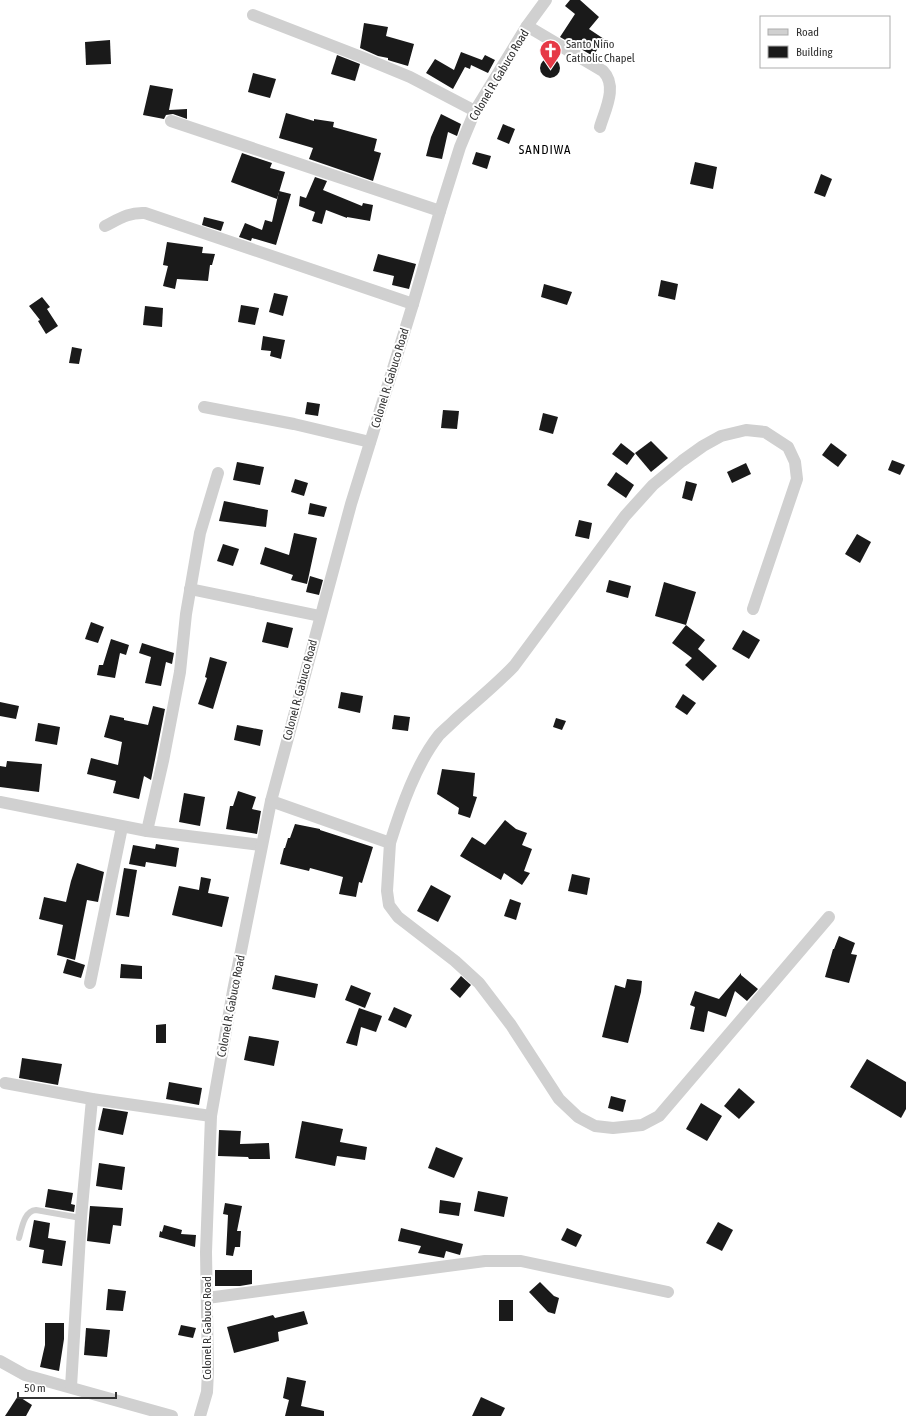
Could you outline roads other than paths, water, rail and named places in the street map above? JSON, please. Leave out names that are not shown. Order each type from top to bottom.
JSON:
[{"type":"street","name":"Colonel R. Gabuco Road","points":[[200,1416],[207,1392],[208,1372],[206,1238],[211,1116],[261,845],[271,800],[351,504],[460,148],[475,111],[527,26],[546,0]]},
{"type":"street","points":[[253,15],[410,77],[475,111]]},
{"type":"street","points":[[527,26],[603,71],[609,77],[610,88],[608,101],[600,127]]},
{"type":"street","points":[[171,121],[440,211]]},
{"type":"street","points":[[105,226],[124,216],[135,213],[145,213],[413,304]]},
{"type":"street","points":[[204,407],[294,424],[370,442]]},
{"type":"street","points":[[753,609],[797,479],[795,462],[788,447],[766,432],[746,430],[721,436],[682,460],[654,485],[625,516],[514,666],[499,682],[469,707],[440,735],[414,778],[399,813],[390,843],[387,891],[390,905],[398,917],[455,961],[479,983],[511,1025],[559,1099],[578,1117],[595,1126],[613,1128],[642,1125],[659,1116],[829,917]]},
{"type":"street","points":[[147,831],[163,760],[180,672],[190,589],[200,533],[218,473]]},
{"type":"street","points":[[190,589],[320,616]]},
{"type":"street","points":[[271,800],[390,843]]},
{"type":"street","points":[[0,802],[122,827],[261,845]]},
{"type":"street","points":[[90,983],[122,827]]},
{"type":"street","points":[[5,1083],[211,1116]]},
{"type":"street","points":[[71,1387],[81,1218],[92,1098]]},
{"type":"street","points":[[207,1298],[485,1261],[521,1261],[668,1292]]},
{"type":"street","points":[[0,1361],[25,1375],[172,1416]]},
{"type":"lane","points":[[19,1238],[27,1213],[31,1210],[81,1218]]},
{"type":"place","name":"Santo Niño Catholic Chapel","points":[[550,70]]},
{"type":"district","name":"SANDIWA","points":[[545,149]]}]
